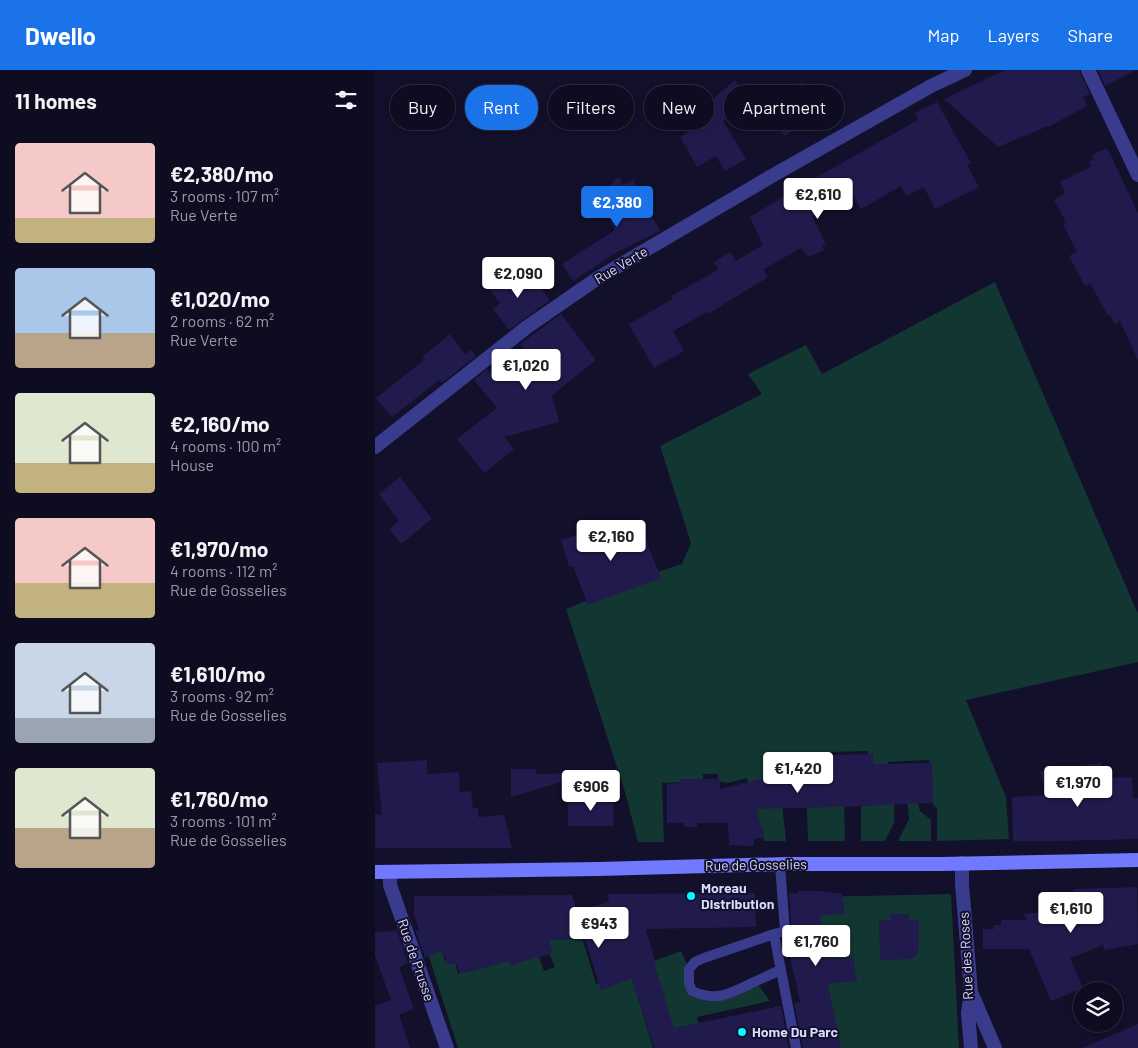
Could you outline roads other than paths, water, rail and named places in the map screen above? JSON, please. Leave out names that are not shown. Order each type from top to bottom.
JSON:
[{"type":"main road","name":"Rue de Gosselies","points":[[375,872],[1138,860]]},
{"type":"street","name":"Rue Verte","points":[[375,447],[527,327],[598,278],[931,86],[965,70]]},
{"type":"street","points":[[1088,70],[1138,175]]},
{"type":"street","name":"Rue des Roses","points":[[962,864],[971,992],[968,1013],[971,1048]]},
{"type":"street","name":"Rue de Prusse","points":[[390,872],[390,884],[447,1048]]},
{"type":"street","points":[[971,992],[995,1048]]},
{"type":"lane","points":[[780,865],[785,931],[695,962],[689,969],[689,983],[692,991],[698,994],[719,997],[730,994],[781,970]]},
{"type":"lane","points":[[774,934],[796,1048]]},
{"type":"place","name":"Moreau Distribution","points":[[691,896]]},
{"type":"place","name":"Home Du Parc","points":[[742,1032]]}]
